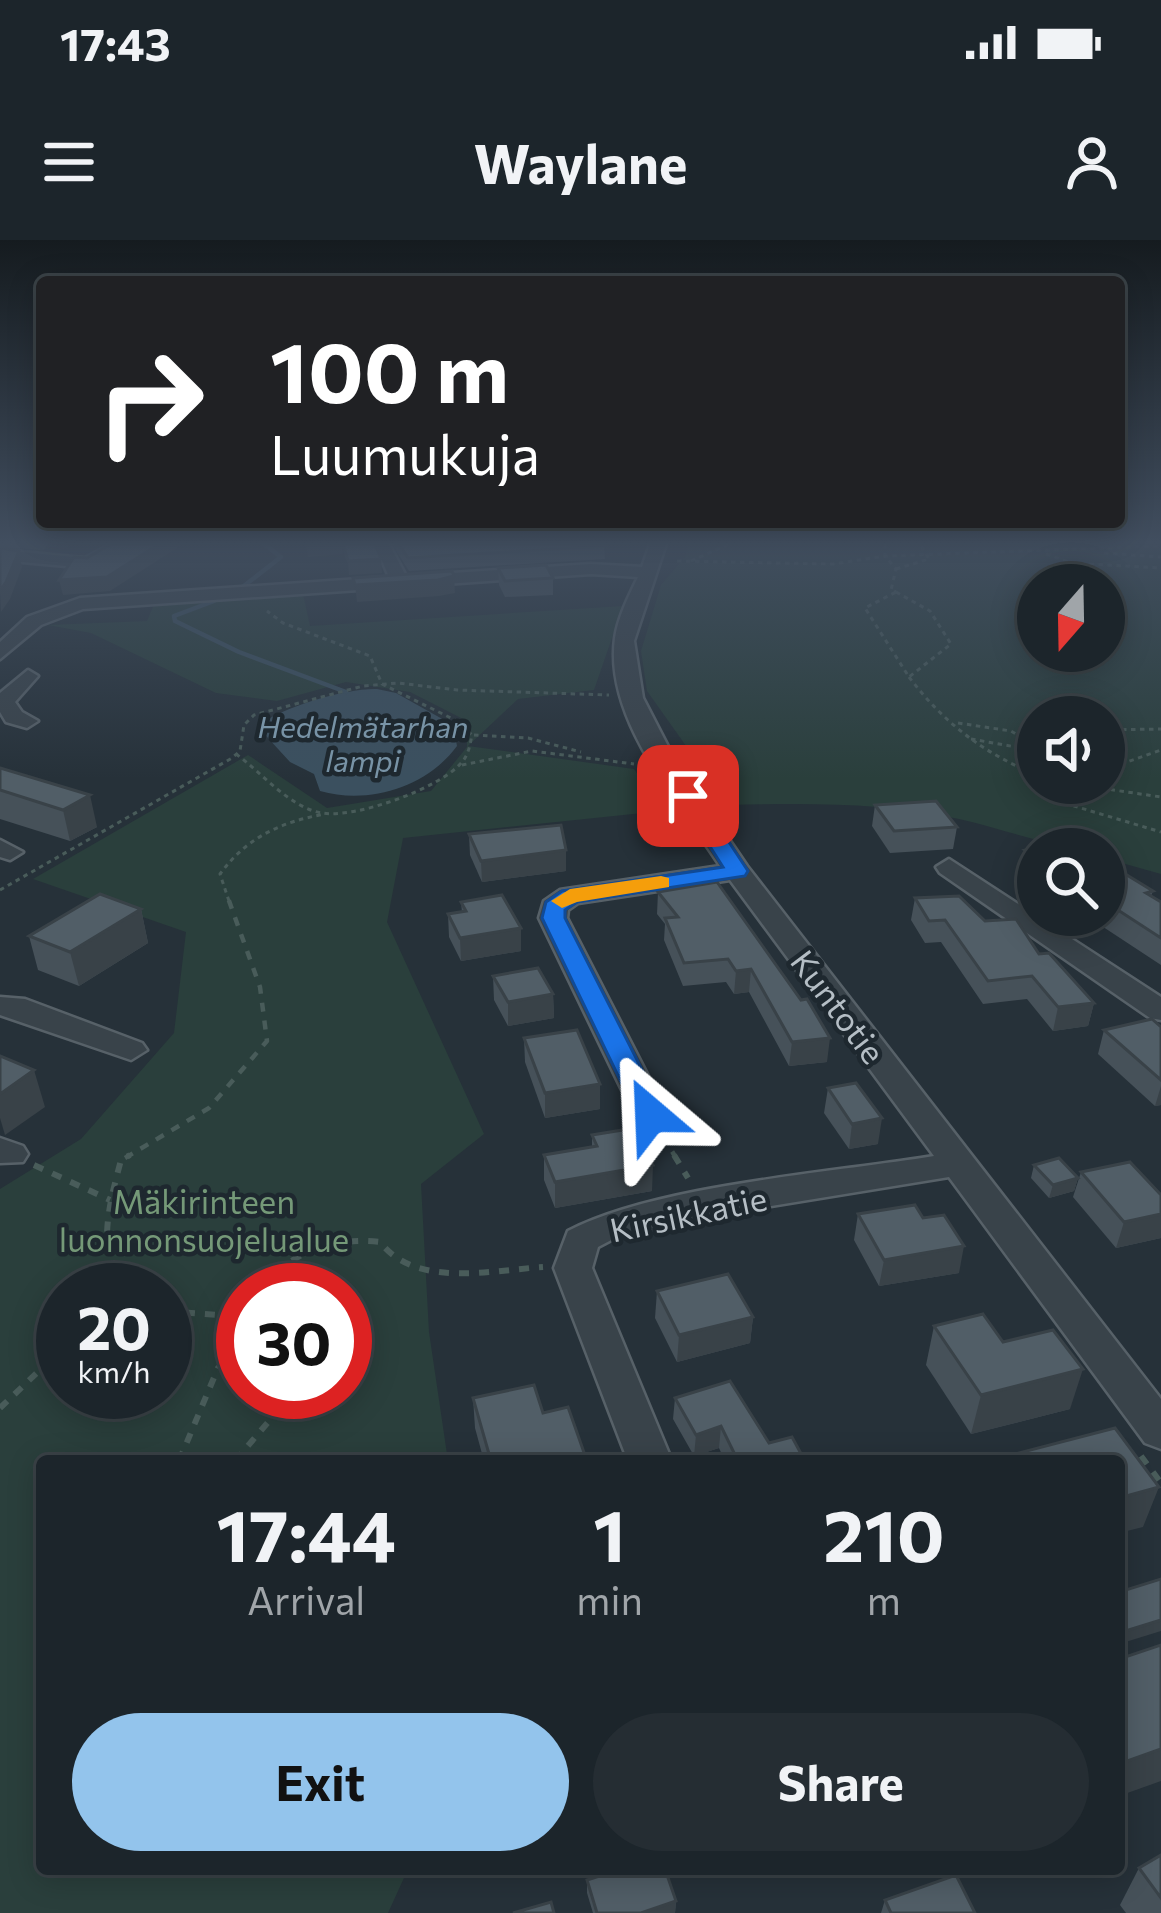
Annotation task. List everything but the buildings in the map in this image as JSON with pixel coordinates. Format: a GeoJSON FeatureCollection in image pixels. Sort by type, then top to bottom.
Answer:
{"type":"FeatureCollection","features":[{"type":"Feature","properties":{"kind":"street"},"geometry":{"type":"LineString","coordinates":[[0,629],[38,622]]}},
{"type":"Feature","properties":{"kind":"street","name":"Kuntotie"},"geometry":{"type":"LineString","coordinates":[[633,622],[624,645],[626,679],[674,774],[737,871],[1161,1431]]}},
{"type":"Feature","properties":{"kind":"street"},"geometry":{"type":"LineString","coordinates":[[0,653],[29,626]]}},
{"type":"Feature","properties":{"kind":"street"},"geometry":{"type":"LineString","coordinates":[[27,721],[14,717],[2,700],[28,676]]}},
{"type":"Feature","properties":{"kind":"street"},"geometry":{"type":"LineString","coordinates":[[949,867],[1161,1010]]}},
{"type":"Feature","properties":{"kind":"street"},"geometry":{"type":"LineString","coordinates":[[651,1115],[553,918],[554,907],[570,896],[737,871]]}},
{"type":"Feature","properties":{"kind":"street"},"geometry":{"type":"LineString","coordinates":[[0,1006],[14,1006],[131,1050]]}},
{"type":"Feature","properties":{"kind":"street","name":"Kirsikkatie"},"geometry":{"type":"LineString","coordinates":[[648,1455],[573,1268],[580,1240],[606,1227],[704,1205],[959,1164]]}},
{"type":"Feature","properties":{"kind":"path"},"geometry":{"type":"LineString","coordinates":[[283,622],[370,656],[382,684],[457,721],[472,735],[528,738],[652,768]]}},
{"type":"Feature","properties":{"kind":"path"},"geometry":{"type":"LineString","coordinates":[[874,622],[907,679],[971,739],[1017,765]]}},
{"type":"Feature","properties":{"kind":"path"},"geometry":{"type":"LineString","coordinates":[[907,679],[951,644],[942,622]]}},
{"type":"Feature","properties":{"kind":"path"},"geometry":{"type":"LineString","coordinates":[[0,890],[236,754],[244,725],[254,715],[334,691],[382,684],[612,694]]}},
{"type":"Feature","properties":{"kind":"path"},"geometry":{"type":"LineString","coordinates":[[954,723],[1017,733]]}},
{"type":"Feature","properties":{"kind":"path"},"geometry":{"type":"LineString","coordinates":[[1125,730],[1161,729]]}},
{"type":"Feature","properties":{"kind":"path"},"geometry":{"type":"LineString","coordinates":[[108,1263],[102,1229],[122,1160],[209,1108],[267,1041],[260,987],[220,874],[236,850],[264,831],[350,812],[423,787],[459,766],[472,735]]}},
{"type":"Feature","properties":{"kind":"path"},"geometry":{"type":"LineString","coordinates":[[971,739],[1017,745]]}},
{"type":"Feature","properties":{"kind":"path"},"geometry":{"type":"LineString","coordinates":[[459,766],[532,751],[592,755]]}},
{"type":"Feature","properties":{"kind":"path"},"geometry":{"type":"LineString","coordinates":[[1125,763],[1161,751]]}},
{"type":"Feature","properties":{"kind":"path"},"geometry":{"type":"LineString","coordinates":[[236,754],[302,806],[325,814]]}},
{"type":"Feature","properties":{"kind":"path"},"geometry":{"type":"LineString","coordinates":[[1125,792],[1161,797]]}},
{"type":"Feature","properties":{"kind":"path"},"geometry":{"type":"LineString","coordinates":[[1071,804],[1161,832]]}},
{"type":"Feature","properties":{"kind":"path"},"geometry":{"type":"LineString","coordinates":[[651,1115],[704,1205]]}},
{"type":"Feature","properties":{"kind":"path"},"geometry":{"type":"LineString","coordinates":[[5,1152],[110,1200]]}},
{"type":"Feature","properties":{"kind":"path"},"geometry":{"type":"LineString","coordinates":[[289,1263],[341,1240],[380,1242],[386,1252],[425,1271],[462,1269],[483,1275],[520,1267],[573,1268]]}},
{"type":"Feature","properties":{"kind":"path"},"geometry":{"type":"LineString","coordinates":[[0,1408],[21,1390],[36,1367]]}},
{"type":"Feature","properties":{"kind":"path"},"geometry":{"type":"LineString","coordinates":[[182,1455],[216,1373]]}},
{"type":"Feature","properties":{"kind":"path"},"geometry":{"type":"LineString","coordinates":[[240,1455],[271,1419]]}},
{"type":"Feature","properties":{"kind":"green space","name":"Mäkirinteen luonnonsuojelualue"},"geometry":{"type":"Polygon","coordinates":[[[617,622],[594,690],[518,699],[468,746],[634,769],[662,811],[403,838],[387,922],[484,1134],[421,1184],[429,1332],[447,1455],[36,1455],[36,1875],[405,1875],[388,1913],[0,1913],[0,1189],[81,1139],[174,1033],[186,932],[33,879],[248,755],[327,808],[431,791],[467,747],[467,721],[410,692],[346,682],[277,701],[216,693],[91,633],[48,625],[617,622]]]}},
{"type":"Feature","properties":{"kind":"green space"},"geometry":{"type":"Polygon","coordinates":[[[650,622],[1017,622],[1017,672],[1125,672],[1125,622],[1161,622],[1161,874],[1125,864],[1125,828],[1017,828],[1017,834],[902,809],[728,805],[647,691],[641,651],[650,622]]]}},
{"type":"Feature","properties":{"kind":"water","name":"Hedelmätarhan lampi"},"geometry":{"type":"Polygon","coordinates":[[[377,689],[396,693],[453,725],[457,746],[430,772],[396,789],[358,796],[320,791],[314,774],[290,762],[257,726],[315,700],[377,689]]]}},
{"type":"Feature","properties":{"kind":"waterway"},"geometry":{"type":"LineString","coordinates":[[177,622],[239,652],[346,692]]}},
{"type":"Feature","properties":{"kind":"slow traffic"},"geometry":{"type":"LineString","coordinates":[[562,901],[661,882]]}},
{"type":"Feature","properties":{"kind":"route"},"geometry":{"type":"LineString","coordinates":[[651,1115],[553,918],[554,907],[570,896],[737,871],[688,796]]}}]}
